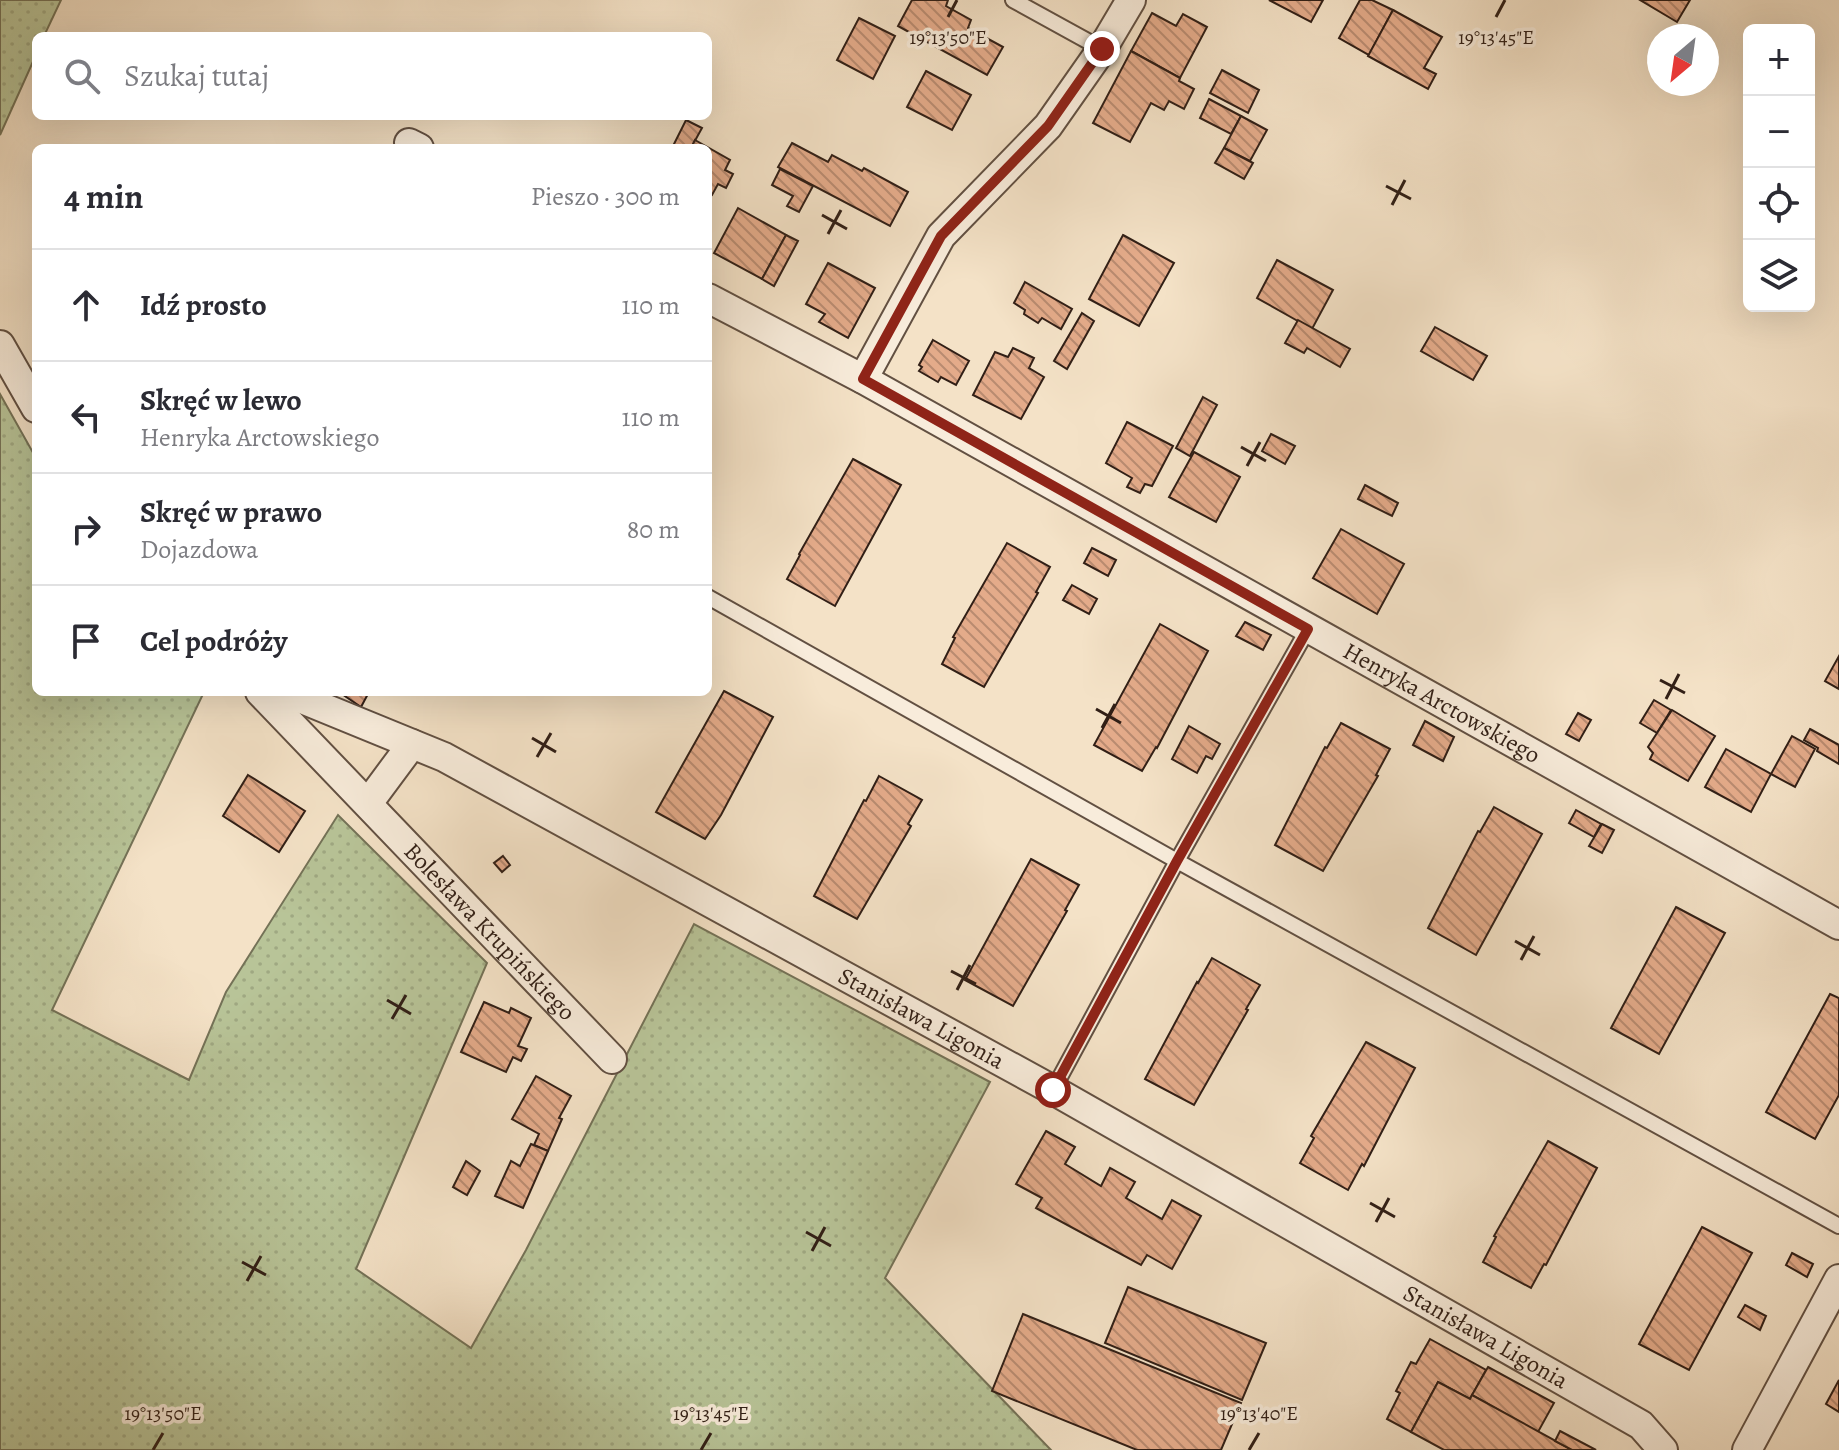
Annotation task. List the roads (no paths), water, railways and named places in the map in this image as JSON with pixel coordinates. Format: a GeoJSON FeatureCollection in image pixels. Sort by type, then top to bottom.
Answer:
{"type":"FeatureCollection","features":[{"type":"Feature","properties":{"kind":"street"},"geometry":{"type":"LineString","coordinates":[[863,379],[941,236],[1048,126],[1102,49],[1131,0]]}},
{"type":"Feature","properties":{"kind":"street","name":"Henryka Arctowskiego"},"geometry":{"type":"LineString","coordinates":[[712,300],[863,379],[1839,925]]}},
{"type":"Feature","properties":{"kind":"street"},"geometry":{"type":"LineString","coordinates":[[0,345],[32,401]]}},
{"type":"Feature","properties":{"kind":"street","name":"Bolesława Krupińskiego"},"geometry":{"type":"LineString","coordinates":[[264,696],[369,802],[612,1059]]}},
{"type":"Feature","properties":{"kind":"street","name":"Stanisława Ligonia"},"geometry":{"type":"LineString","coordinates":[[295,696],[444,757],[1053,1090],[1641,1425],[1663,1450]]}},
{"type":"Feature","properties":{"kind":"street"},"geometry":{"type":"LineString","coordinates":[[369,802],[412,744]]}},
{"type":"Feature","properties":{"kind":"street"},"geometry":{"type":"LineString","coordinates":[[1747,1450],[1839,1279]]}},
{"type":"Feature","properties":{"kind":"lane"},"geometry":{"type":"LineString","coordinates":[[1013,0],[1102,49]]}},
{"type":"Feature","properties":{"kind":"lane"},"geometry":{"type":"LineString","coordinates":[[712,599],[1177,861],[1839,1226]]}},
{"type":"Feature","properties":{"kind":"lane"},"geometry":{"type":"LineString","coordinates":[[1053,1090],[1308,629]]}}]}
